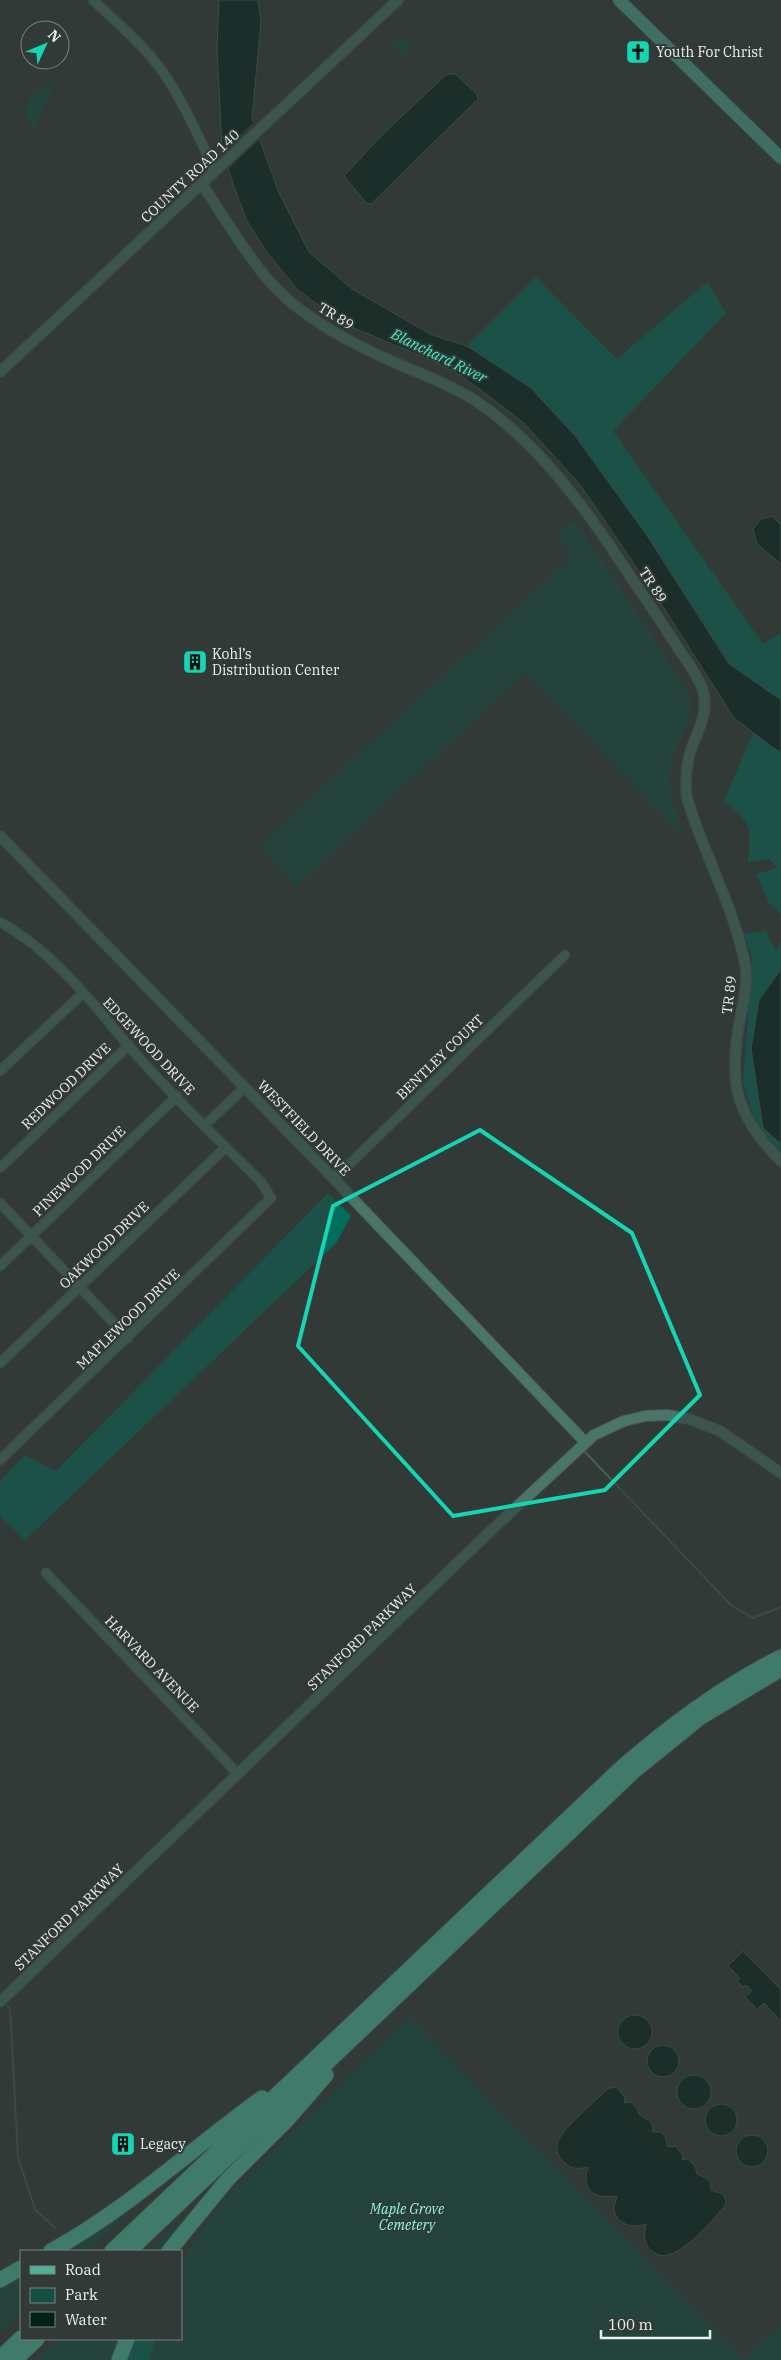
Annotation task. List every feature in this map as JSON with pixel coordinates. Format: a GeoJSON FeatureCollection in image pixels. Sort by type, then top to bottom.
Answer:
{"type":"FeatureCollection","features":[{"type":"Feature","properties":{"kind":"highway"},"geometry":{"type":"LineString","coordinates":[[113,2250],[547,1836],[647,1745],[712,1696],[781,1657]]}},
{"type":"Feature","properties":{"kind":"highway"},"geometry":{"type":"LineString","coordinates":[[130,2250],[604,1797],[657,1750],[723,1702],[781,1669]]}},
{"type":"Feature","properties":{"kind":"highway"},"geometry":{"type":"LineString","coordinates":[[170,2250],[227,2180],[287,2120],[369,2022]]}},
{"type":"Feature","properties":{"kind":"highway"},"geometry":{"type":"LineString","coordinates":[[53,2250],[77,2237],[155,2182],[223,2126],[280,2084],[320,2048],[348,2027]]}},
{"type":"Feature","properties":{"kind":"highway"},"geometry":{"type":"LineString","coordinates":[[0,2280],[20,2269]]}},
{"type":"Feature","properties":{"kind":"highway"},"geometry":{"type":"LineString","coordinates":[[0,2358],[20,2339]]}},
{"type":"Feature","properties":{"kind":"highway"},"geometry":{"type":"LineString","coordinates":[[15,2360],[36,2340]]}},
{"type":"Feature","properties":{"kind":"highway"},"geometry":{"type":"LineString","coordinates":[[119,2360],[128,2340]]}},
{"type":"Feature","properties":{"kind":"main road"},"geometry":{"type":"LineString","coordinates":[[619,0],[780,154]]}},
{"type":"Feature","properties":{"kind":"street"},"geometry":{"type":"LineString","coordinates":[[93,0],[131,36],[163,73],[218,169]]}},
{"type":"Feature","properties":{"kind":"street","name":"COUNTY ROAD 140"},"geometry":{"type":"LineString","coordinates":[[0,372],[398,0]]}},
{"type":"Feature","properties":{"kind":"street","name":"TR 89"},"geometry":{"type":"LineString","coordinates":[[202,184],[264,275],[278,290],[310,317],[382,357],[437,379],[468,395],[513,430],[536,452],[576,498],[610,545],[689,664],[703,691],[705,707],[702,724],[690,755],[686,776],[687,798],[745,961],[745,994],[736,1047],[736,1085],[750,1124],[781,1161]]}},
{"type":"Feature","properties":{"kind":"street","name":"WESTFIELD DRIVE"},"geometry":{"type":"LineString","coordinates":[[0,836],[334,1179],[585,1442]]}},
{"type":"Feature","properties":{"kind":"street","name":"EDGEWOOD DRIVE"},"geometry":{"type":"LineString","coordinates":[[0,922],[33,943],[205,1126],[261,1182],[271,1196]]}},
{"type":"Feature","properties":{"kind":"street","name":"BENTLEY COURT"},"geometry":{"type":"LineString","coordinates":[[334,1179],[565,956]]}},
{"type":"Feature","properties":{"kind":"street"},"geometry":{"type":"LineString","coordinates":[[0,1071],[82,994]]}},
{"type":"Feature","properties":{"kind":"street","name":"REDWOOD DRIVE"},"geometry":{"type":"LineString","coordinates":[[0,1168],[129,1045]]}},
{"type":"Feature","properties":{"kind":"street"},"geometry":{"type":"LineString","coordinates":[[205,1126],[245,1087]]}},
{"type":"Feature","properties":{"kind":"street","name":"PINEWOOD DRIVE"},"geometry":{"type":"LineString","coordinates":[[0,1266],[177,1096]]}},
{"type":"Feature","properties":{"kind":"street","name":"OAKWOOD DRIVE"},"geometry":{"type":"LineString","coordinates":[[0,1363],[226,1147]]}},
{"type":"Feature","properties":{"kind":"street","name":"MAPLEWOOD DRIVE"},"geometry":{"type":"LineString","coordinates":[[0,1460],[268,1204],[271,1196]]}},
{"type":"Feature","properties":{"kind":"street"},"geometry":{"type":"LineString","coordinates":[[0,1203],[128,1338]]}},
{"type":"Feature","properties":{"kind":"street","name":"STANFORD PARKWAY"},"geometry":{"type":"LineString","coordinates":[[0,2002],[585,1442],[604,1430],[634,1418],[656,1415],[678,1417],[700,1422],[720,1431],[781,1473]]}},
{"type":"Feature","properties":{"kind":"street","name":"HARVARD AVENUE"},"geometry":{"type":"LineString","coordinates":[[46,1573],[238,1774]]}},
{"type":"Feature","properties":{"kind":"highlighted area"},"geometry":{"type":"Polygon","coordinates":[[[480,1130],[632,1233],[700,1395],[605,1490],[453,1516],[298,1346],[333,1206],[480,1130]]]}},
{"type":"Feature","properties":{"kind":"green space"},"geometry":{"type":"Polygon","coordinates":[[[403,37],[413,47],[403,57],[393,46],[403,37]]]}},
{"type":"Feature","properties":{"kind":"green space"},"geometry":{"type":"Polygon","coordinates":[[[46,87],[53,88],[33,129],[26,116],[27,104],[29,98],[46,87]]]}},
{"type":"Feature","properties":{"kind":"green space"},"geometry":{"type":"Polygon","coordinates":[[[536,277],[617,359],[707,282],[726,313],[613,431],[763,644],[781,633],[781,700],[730,664],[648,537],[576,437],[531,388],[467,346],[536,277]]]}},
{"type":"Feature","properties":{"kind":"green space"},"geometry":{"type":"Polygon","coordinates":[[[574,521],[630,601],[690,696],[691,707],[689,717],[674,753],[670,773],[672,797],[684,837],[525,673],[296,887],[259,845],[567,562],[569,551],[556,535],[574,521]]]}},
{"type":"Feature","properties":{"kind":"green space"},"geometry":{"type":"Polygon","coordinates":[[[753,733],[781,752],[781,914],[769,903],[756,874],[778,868],[769,859],[748,862],[748,827],[741,816],[724,801],[753,733]]]}},
{"type":"Feature","properties":{"kind":"green space"},"geometry":{"type":"Polygon","coordinates":[[[766,931],[776,952],[781,941],[781,971],[763,1128],[781,1144],[781,1152],[757,1126],[743,1083],[752,957],[744,934],[766,931]]]}},
{"type":"Feature","properties":{"kind":"green space"},"geometry":{"type":"Polygon","coordinates":[[[328,1193],[351,1216],[336,1243],[25,1540],[0,1516],[0,1481],[25,1455],[56,1471],[328,1193]]]}},
{"type":"Feature","properties":{"kind":"green space","name":"Maple Grove Cemetery"},"geometry":{"type":"Polygon","coordinates":[[[409,2017],[743,2359],[781,2325],[781,2360],[150,2360],[156,2340],[182,2340],[182,2269],[184,2261],[203,2227],[235,2188],[409,2017]]]}},
{"type":"Feature","properties":{"kind":"green space"},"geometry":{"type":"Polygon","coordinates":[[[155,2188],[89,2250],[62,2250],[155,2188]]]}},
{"type":"Feature","properties":{"kind":"green space"},"geometry":{"type":"Polygon","coordinates":[[[200,2202],[166,2250],[150,2250],[200,2202]]]}},
{"type":"Feature","properties":{"kind":"green space"},"geometry":{"type":"Polygon","coordinates":[[[20,2275],[20,2314],[0,2333],[0,2285],[20,2275]]]}},
{"type":"Feature","properties":{"kind":"green space"},"geometry":{"type":"Polygon","coordinates":[[[57,2340],[122,2340],[113,2360],[36,2360],[57,2340]]]}},
{"type":"Feature","properties":{"kind":"green space"},"geometry":{"type":"Polygon","coordinates":[[[136,2340],[155,2340],[150,2360],[126,2360],[136,2340]]]}},
{"type":"Feature","properties":{"kind":"water","name":"Blanchard River"},"geometry":{"type":"Polygon","coordinates":[[[219,0],[258,0],[261,22],[252,118],[279,193],[309,252],[352,289],[432,335],[467,346],[531,388],[576,437],[648,537],[729,664],[781,700],[781,752],[734,718],[660,602],[581,486],[524,423],[462,376],[433,361],[342,323],[297,289],[266,251],[247,221],[222,148],[217,49],[219,0]]]}},
{"type":"Feature","properties":{"kind":"water"},"geometry":{"type":"Polygon","coordinates":[[[447,74],[455,74],[477,94],[478,99],[371,204],[366,203],[344,176],[383,134],[447,74]]]}},
{"type":"Feature","properties":{"kind":"water"},"geometry":{"type":"Polygon","coordinates":[[[772,516],[781,525],[781,564],[757,544],[753,529],[761,519],[772,516]]]}},
{"type":"Feature","properties":{"kind":"water"},"geometry":{"type":"Polygon","coordinates":[[[781,969],[781,1144],[763,1128],[751,1048],[759,1000],[781,969]]]}},
{"type":"Feature","properties":{"kind":"water"},"geometry":{"type":"Polygon","coordinates":[[[743,1951],[781,1990],[781,2021],[764,2003],[757,2009],[745,1997],[752,1991],[746,1985],[743,1987],[737,1981],[740,1978],[728,1966],[743,1951]]]}},
{"type":"Feature","properties":{"kind":"water"},"geometry":{"type":"Polygon","coordinates":[[[635,2015],[647,2020],[652,2032],[647,2044],[635,2049],[623,2044],[618,2032],[623,2020],[635,2015]]]}},
{"type":"Feature","properties":{"kind":"water"},"geometry":{"type":"Polygon","coordinates":[[[663,2045],[675,2049],[679,2061],[675,2073],[663,2077],[651,2073],[647,2061],[651,2049],[663,2045]]]}},
{"type":"Feature","properties":{"kind":"water"},"geometry":{"type":"Polygon","coordinates":[[[694,2075],[701,2076],[706,2080],[710,2085],[710,2099],[706,2104],[701,2108],[694,2109],[687,2108],[682,2104],[678,2099],[677,2092],[678,2085],[682,2080],[687,2076],[694,2075]]]}},
{"type":"Feature","properties":{"kind":"water"},"geometry":{"type":"Polygon","coordinates":[[[616,2087],[625,2097],[624,2103],[631,2102],[639,2114],[651,2122],[653,2132],[660,2132],[665,2136],[668,2147],[675,2146],[683,2155],[682,2160],[687,2159],[691,2162],[697,2174],[709,2181],[711,2190],[723,2194],[726,2200],[725,2206],[701,2232],[681,2249],[671,2254],[661,2256],[653,2252],[647,2246],[645,2240],[646,2224],[631,2226],[618,2219],[614,2209],[617,2196],[596,2195],[588,2188],[586,2182],[588,2167],[572,2168],[562,2160],[557,2152],[559,2139],[579,2115],[609,2088],[616,2087]]]}},
{"type":"Feature","properties":{"kind":"water"},"geometry":{"type":"Polygon","coordinates":[[[721,2104],[733,2108],[737,2120],[733,2132],[721,2136],[709,2132],[705,2120],[709,2108],[721,2104]]]}},
{"type":"Feature","properties":{"kind":"water"},"geometry":{"type":"Polygon","coordinates":[[[752,2135],[764,2139],[768,2151],[764,2163],[752,2167],[740,2163],[736,2151],[740,2139],[752,2135]]]}},
{"type":"Feature","properties":{"kind":"pier"},"geometry":{"type":"Polygon","coordinates":[[[256,120],[262,137],[226,171],[221,153],[256,120]]]}},
{"type":"Feature","properties":{"kind":"waterway"},"geometry":{"type":"LineString","coordinates":[[585,1452],[731,1605],[753,1618],[781,1607]]}},
{"type":"Feature","properties":{"kind":"waterway"},"geometry":{"type":"LineString","coordinates":[[7,2006],[10,2009],[18,2157],[35,2209],[55,2228]]}},
{"type":"Feature","properties":{"kind":"place","name":"Youth For Christ"},"geometry":{"type":"Point","coordinates":[638,52]}},
{"type":"Feature","properties":{"kind":"place","name":"Kohl’s Distribution Center"},"geometry":{"type":"Point","coordinates":[195,662]}},
{"type":"Feature","properties":{"kind":"place","name":"Legacy"},"geometry":{"type":"Point","coordinates":[123,2144]}}]}
